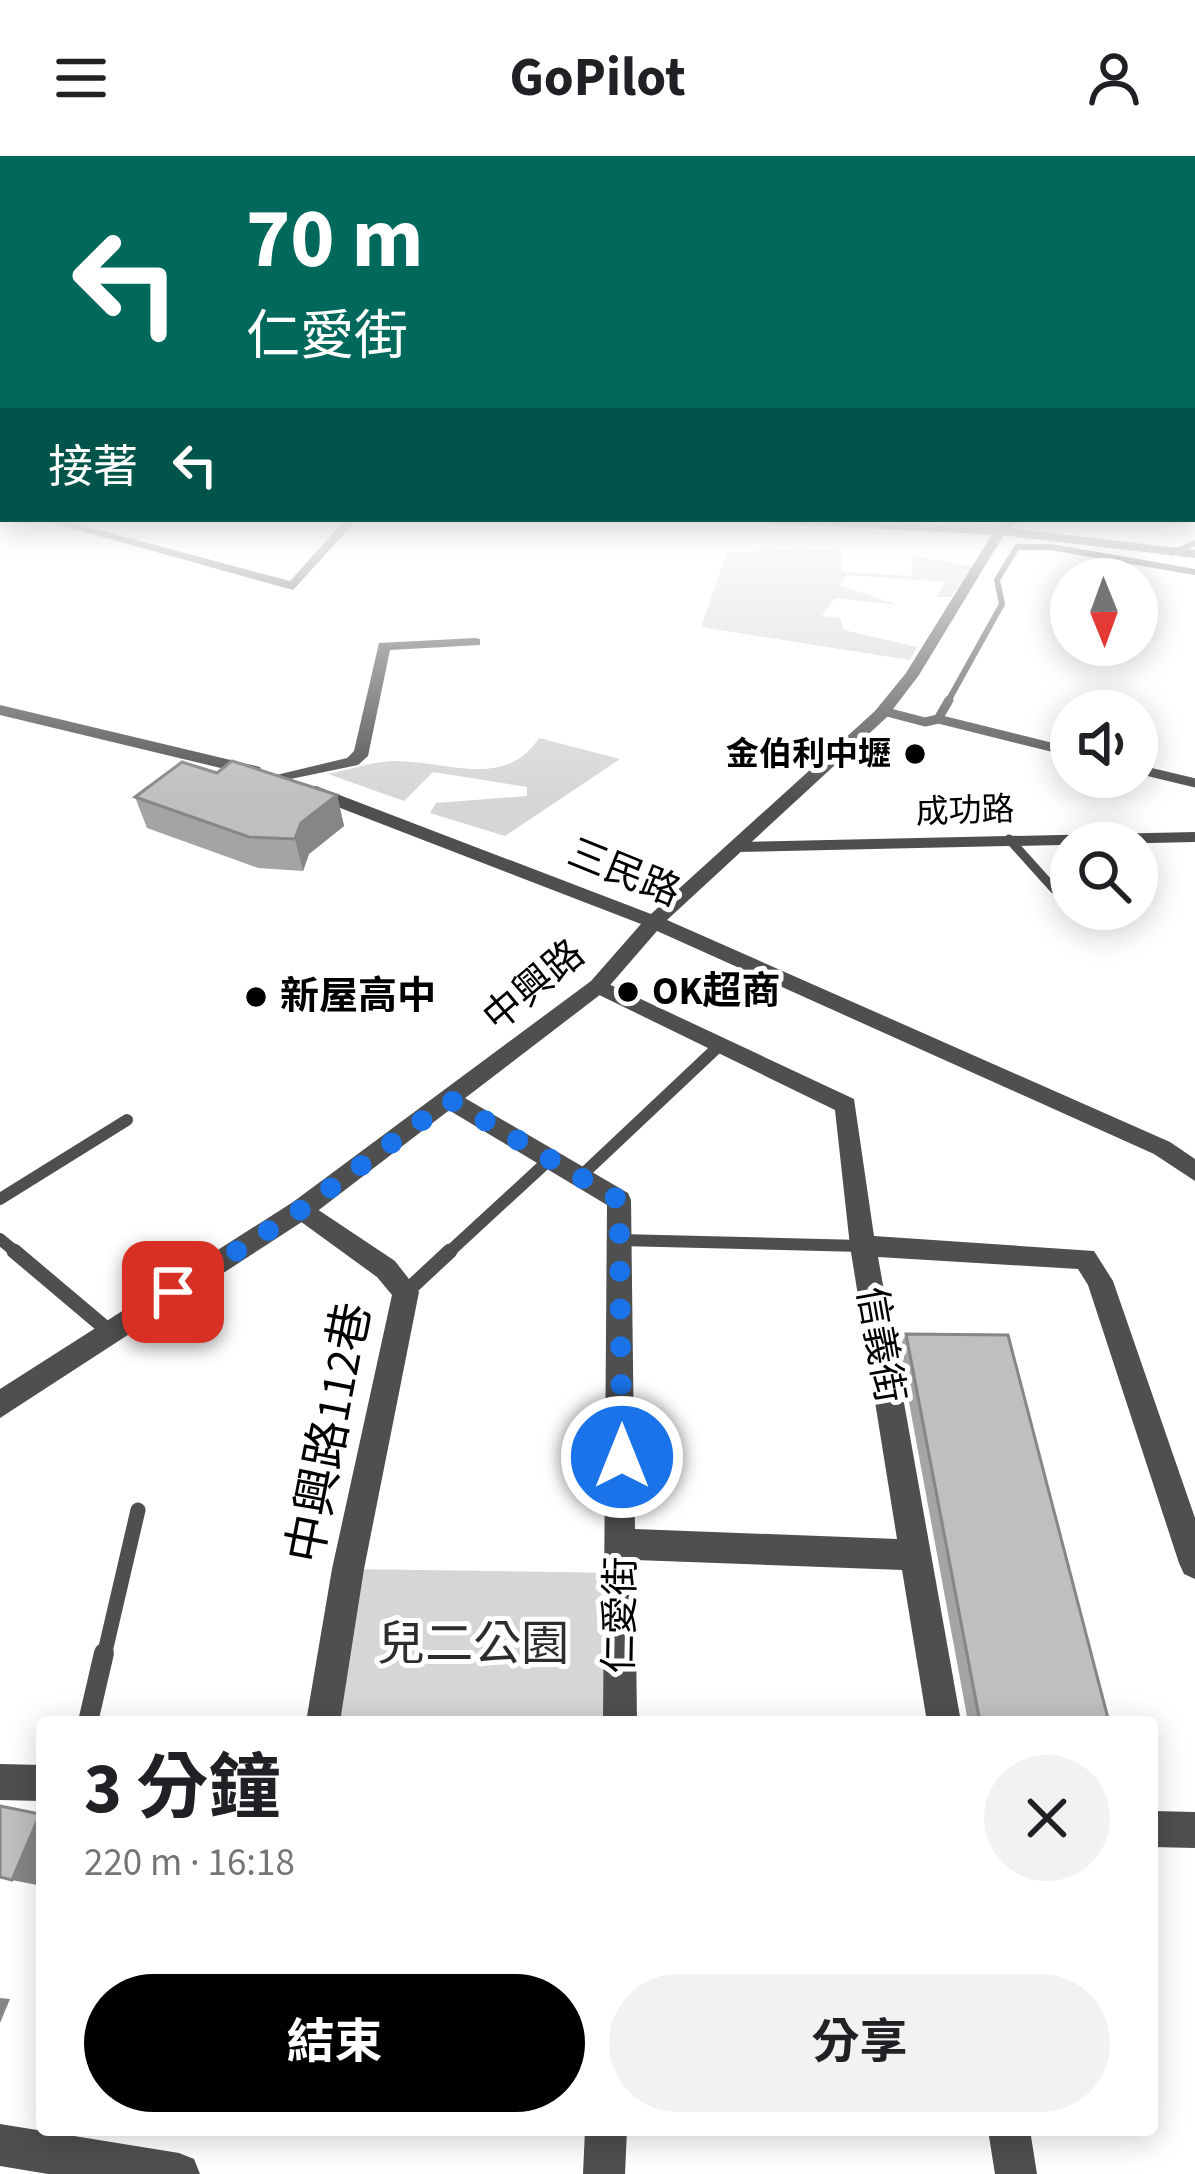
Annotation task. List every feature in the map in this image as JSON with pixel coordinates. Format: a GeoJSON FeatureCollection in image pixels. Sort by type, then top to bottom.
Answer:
{"type":"FeatureCollection","features":[{"type":"Feature","properties":{"kind":"street","name":"中興路"},"geometry":{"type":"LineString","coordinates":[[0,1405],[302,1209],[598,986],[654,922],[884,711],[952,609]]}},
{"type":"Feature","properties":{"kind":"street"},"geometry":{"type":"LineString","coordinates":[[276,777],[352,762],[362,753],[384,646],[475,642]]}},
{"type":"Feature","properties":{"kind":"street","name":"三民路"},"geometry":{"type":"LineString","coordinates":[[0,710],[276,777],[654,922],[1162,1148],[1195,1172]]}},
{"type":"Feature","properties":{"kind":"street","name":"成功路"},"geometry":{"type":"LineString","coordinates":[[1158,838],[1195,837]]}},
{"type":"Feature","properties":{"kind":"street","name":"成功路"},"geometry":{"type":"LineString","coordinates":[[737,847],[1050,839]]}},
{"type":"Feature","properties":{"kind":"street"},"geometry":{"type":"LineString","coordinates":[[598,986],[721,1044]]}},
{"type":"Feature","properties":{"kind":"street","name":"信義街"},"geometry":{"type":"LineString","coordinates":[[721,1044],[846,1105],[863,1246],[943,1716]]}},
{"type":"Feature","properties":{"kind":"street","name":"仁愛街"},"geometry":{"type":"LineString","coordinates":[[450,1100],[619,1200],[620,1716]]}},
{"type":"Feature","properties":{"kind":"street","name":"中興路112巷"},"geometry":{"type":"LineString","coordinates":[[302,1209],[386,1269],[406,1292],[348,1569],[324,1716]]}},
{"type":"Feature","properties":{"kind":"street"},"geometry":{"type":"LineString","coordinates":[[863,1246],[1045,1253],[1085,1259],[1100,1281],[1195,1563]]}},
{"type":"Feature","properties":{"kind":"street"},"geometry":{"type":"LineString","coordinates":[[622,1544],[915,1556]]}},
{"type":"Feature","properties":{"kind":"street"},"geometry":{"type":"LineString","coordinates":[[0,1782],[36,1783]]}},
{"type":"Feature","properties":{"kind":"street"},"geometry":{"type":"LineString","coordinates":[[1158,1828],[1195,1830]]}},
{"type":"Feature","properties":{"kind":"street"},"geometry":{"type":"LineString","coordinates":[[604,2174],[606,2136]]}},
{"type":"Feature","properties":{"kind":"street"},"geometry":{"type":"LineString","coordinates":[[1010,2136],[1016,2174]]}},
{"type":"Feature","properties":{"kind":"street"},"geometry":{"type":"LineString","coordinates":[[0,2145],[179,2174]]}},
{"type":"Feature","properties":{"kind":"lane"},"geometry":{"type":"LineString","coordinates":[[938,718],[999,609]]}},
{"type":"Feature","properties":{"kind":"lane"},"geometry":{"type":"LineString","coordinates":[[884,711],[925,722],[938,718],[1050,747]]}},
{"type":"Feature","properties":{"kind":"lane"},"geometry":{"type":"LineString","coordinates":[[1158,774],[1195,783]]}},
{"type":"Feature","properties":{"kind":"lane"},"geometry":{"type":"LineString","coordinates":[[1009,839],[1050,885]]}},
{"type":"Feature","properties":{"kind":"lane"},"geometry":{"type":"LineString","coordinates":[[582,1175],[721,1044]]}},
{"type":"Feature","properties":{"kind":"lane"},"geometry":{"type":"LineString","coordinates":[[0,1199],[127,1120]]}},
{"type":"Feature","properties":{"kind":"lane"},"geometry":{"type":"LineString","coordinates":[[406,1292],[549,1160]]}},
{"type":"Feature","properties":{"kind":"lane"},"geometry":{"type":"LineString","coordinates":[[0,1239],[111,1333]]}},
{"type":"Feature","properties":{"kind":"lane"},"geometry":{"type":"LineString","coordinates":[[620,1240],[863,1246]]}},
{"type":"Feature","properties":{"kind":"lane"},"geometry":{"type":"LineString","coordinates":[[89,1716],[138,1510]]}},
{"type":"Feature","properties":{"kind":"green space"},"geometry":{"type":"Polygon","coordinates":[[[707,609],[827,609],[822,616],[840,618],[844,630],[917,647],[910,660],[701,627],[707,609]]]}},
{"type":"Feature","properties":{"kind":"green space"},"geometry":{"type":"Polygon","coordinates":[[[539,738],[620,759],[505,836],[430,813],[436,803],[527,796],[527,787],[433,772],[404,801],[328,774],[392,761],[491,768],[525,754],[539,738]]]}},
{"type":"Feature","properties":{"kind":"green space","name":"兒二公園"},"geometry":{"type":"Polygon","coordinates":[[[348,1569],[622,1573],[620,1716],[324,1716],[348,1569]]]}},
{"type":"Feature","properties":{"kind":"building"},"geometry":{"type":"Polygon","coordinates":[[[232,761],[337,795],[301,823],[295,839],[249,837],[135,797],[182,762],[217,773],[232,761]]]}},
{"type":"Feature","properties":{"kind":"building"},"geometry":{"type":"Polygon","coordinates":[[[906,1334],[1008,1335],[1107,1716],[979,1716],[906,1334]]]}},
{"type":"Feature","properties":{"kind":"building"},"geometry":{"type":"Polygon","coordinates":[[[0,1806],[36,1813],[12,1880],[0,1877],[0,1806]]]}},
{"type":"Feature","properties":{"kind":"place","name":"金伯利中壢"},"geometry":{"type":"Point","coordinates":[915,754]}},
{"type":"Feature","properties":{"kind":"place","name":"OK超商"},"geometry":{"type":"Point","coordinates":[628,992]}},
{"type":"Feature","properties":{"kind":"place","name":"新屋高中"},"geometry":{"type":"Point","coordinates":[256,997]}},
{"type":"Feature","properties":{"kind":"route"},"geometry":{"type":"LineString","coordinates":[[173,1292],[302,1209],[450,1100],[619,1200],[622,1457]]}}]}
